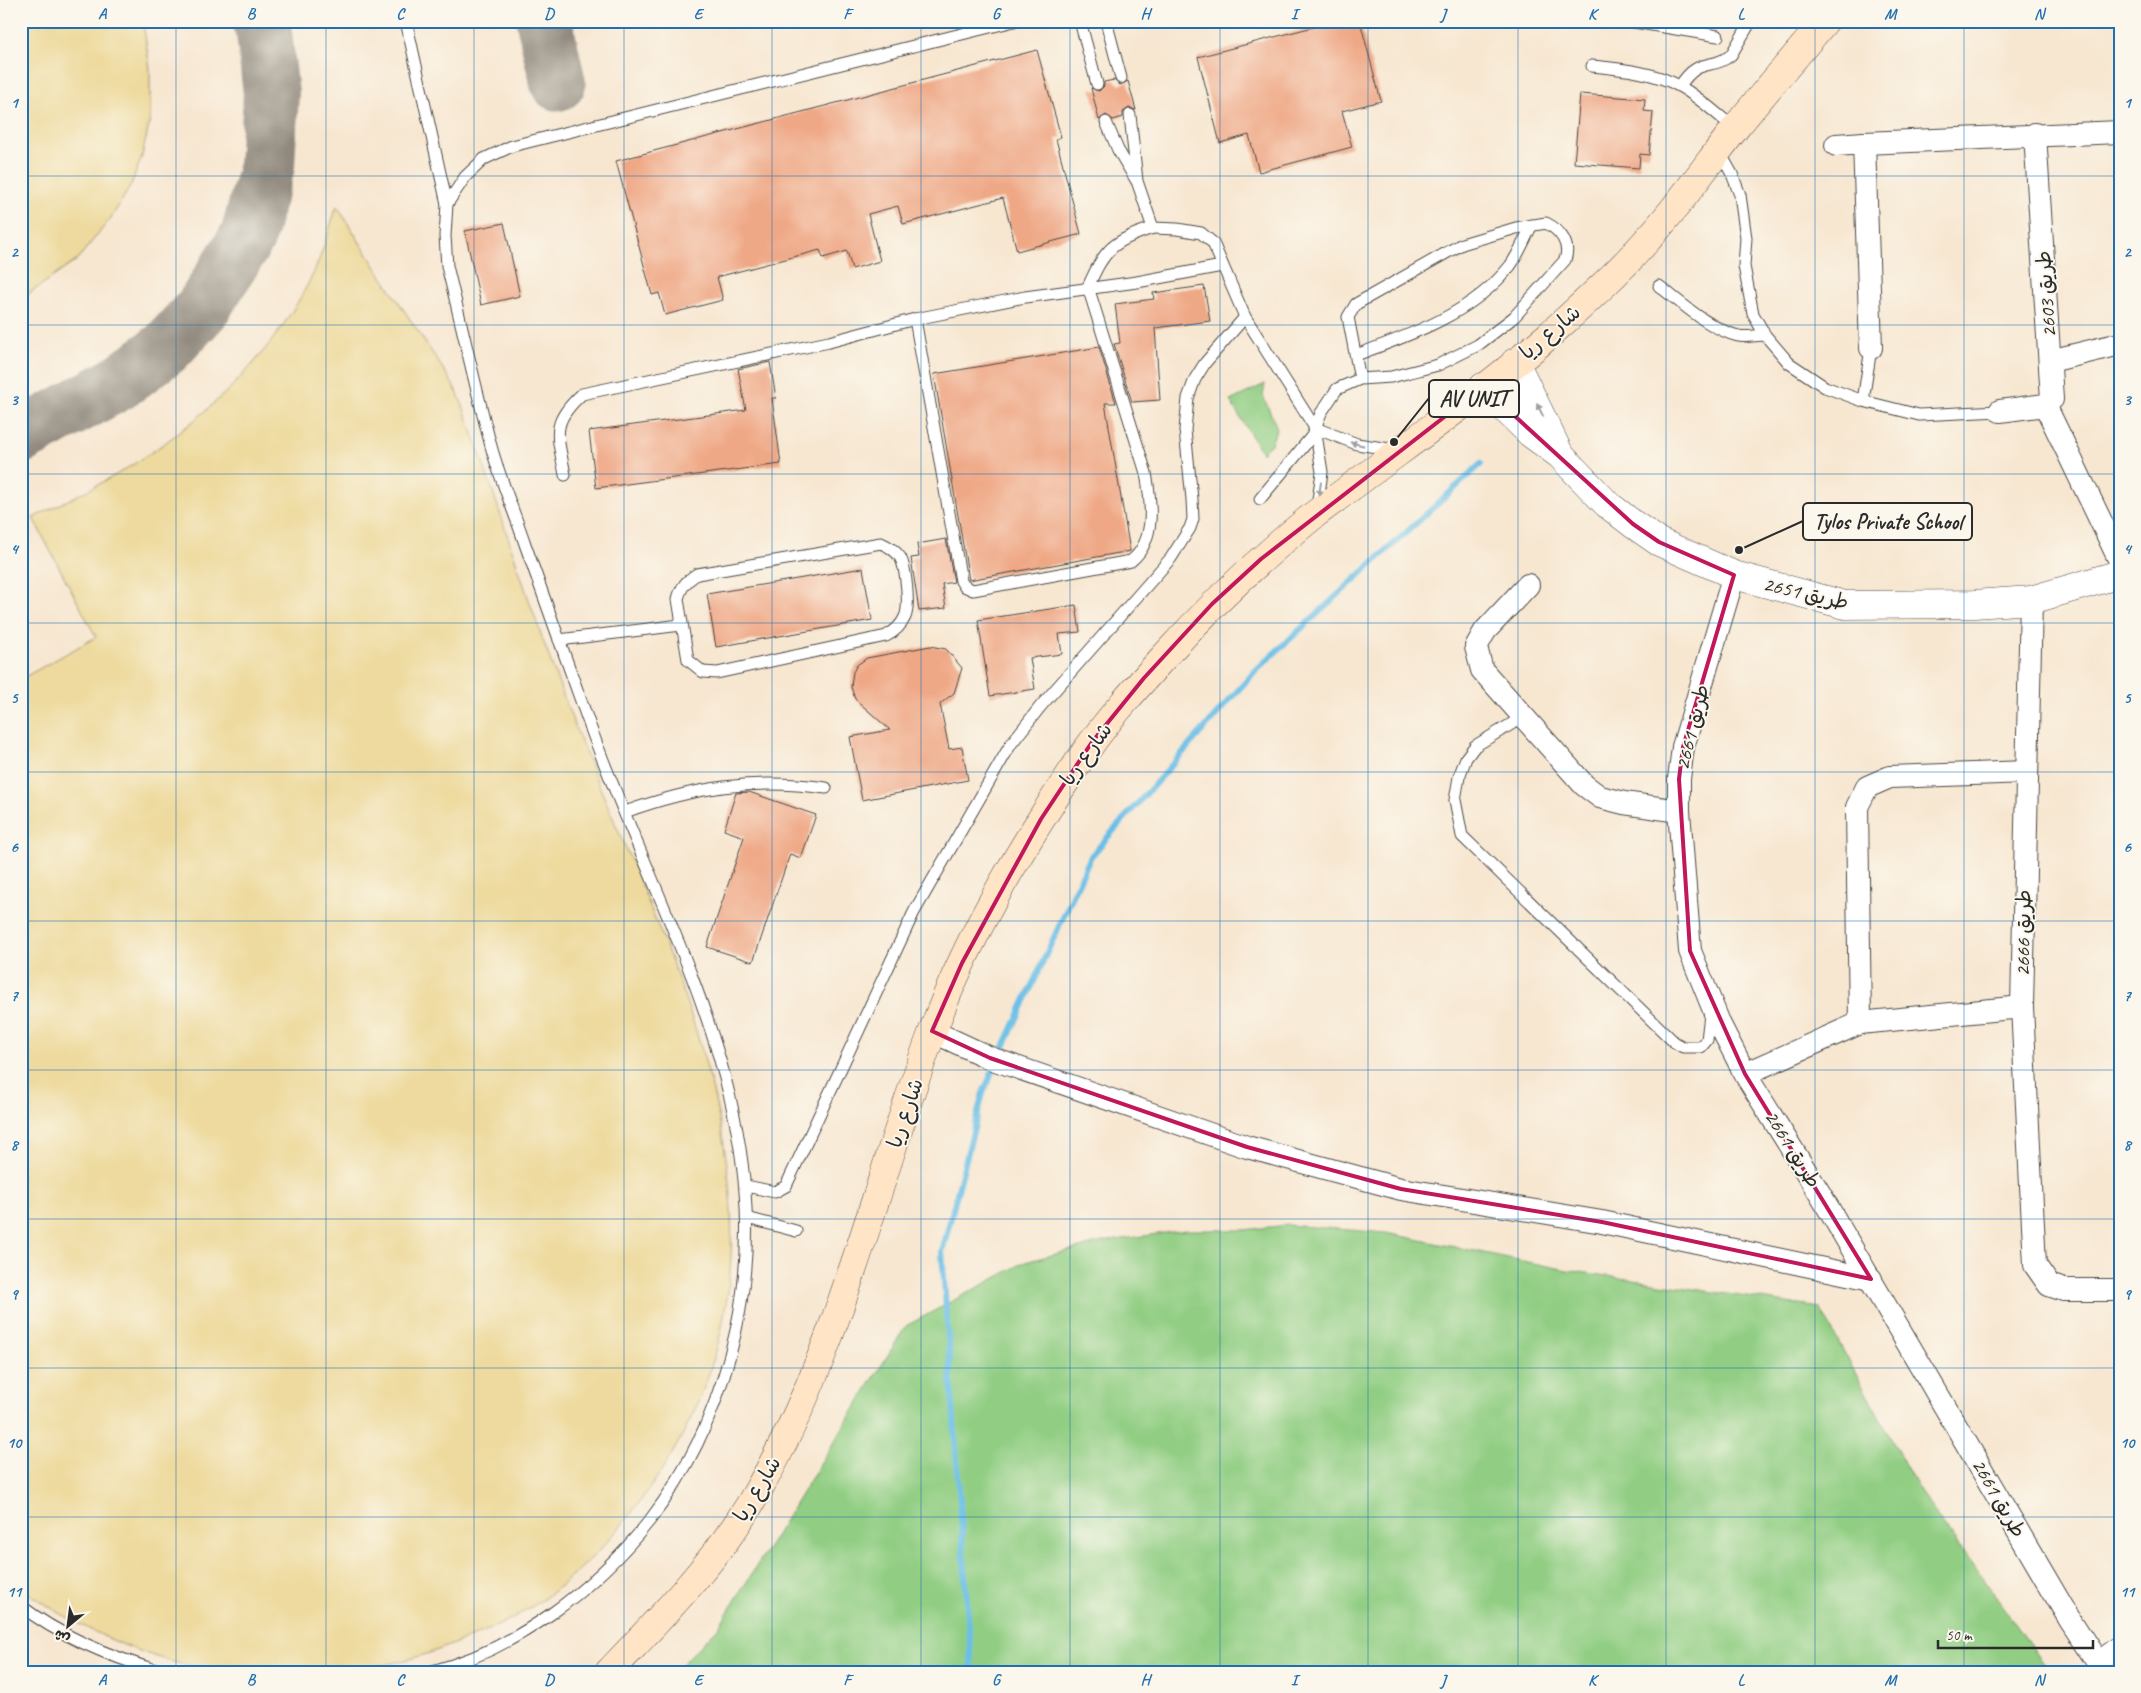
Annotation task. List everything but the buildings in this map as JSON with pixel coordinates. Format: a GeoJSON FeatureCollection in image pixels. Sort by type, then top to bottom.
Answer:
{"type":"FeatureCollection","features":[{"type":"Feature","properties":{"kind":"main road","name":"شارع ريا"},"geometry":{"type":"LineString","coordinates":[[609,1672],[687,1589],[723,1544],[753,1499],[782,1446],[831,1335],[932,1031],[962,963],[996,896],[1041,819],[1092,742],[1144,678],[1212,604],[1261,559],[1515,362],[1594,295],[1641,247],[1719,152],[1735,129],[1825,21]]}},
{"type":"Feature","properties":{"kind":"street"},"geometry":{"type":"LineString","coordinates":[[1836,145],[2036,134],[2120,132]]}},
{"type":"Feature","properties":{"kind":"street","name":"طريق 2603"},"geometry":{"type":"LineString","coordinates":[[2036,134],[2052,399],[2045,405]]}},
{"type":"Feature","properties":{"kind":"street"},"geometry":{"type":"LineString","coordinates":[[1864,143],[1870,348]]}},
{"type":"Feature","properties":{"kind":"street"},"geometry":{"type":"LineString","coordinates":[[2050,361],[2120,344]]}},
{"type":"Feature","properties":{"kind":"street","name":"طريق 2651"},"geometry":{"type":"LineString","coordinates":[[1515,362],[1560,455]]}},
{"type":"Feature","properties":{"kind":"street","name":"طريق 2651"},"geometry":{"type":"LineString","coordinates":[[1483,387],[1530,433],[1560,455],[1608,504],[1646,533],[1660,542],[1734,575],[1845,605],[1974,604],[2031,600],[2120,574]]}},
{"type":"Feature","properties":{"kind":"street"},"geometry":{"type":"LineString","coordinates":[[2000,412],[2045,405],[2120,561]]}},
{"type":"Feature","properties":{"kind":"street","name":"طريق 2661"},"geometry":{"type":"LineString","coordinates":[[1734,575],[1683,747],[1679,779],[1678,811],[1690,951],[1710,1002],[1745,1074],[1871,1279],[2070,1620],[2101,1667]]}},
{"type":"Feature","properties":{"kind":"street"},"geometry":{"type":"LineString","coordinates":[[1528,586],[1485,631],[1476,647],[1482,670],[1584,785],[1600,797],[1624,803],[1678,811]]}},
{"type":"Feature","properties":{"kind":"street","name":"طريق 2666"},"geometry":{"type":"LineString","coordinates":[[2031,600],[2022,1007],[2035,1265],[2049,1285],[2064,1290],[2120,1290]]}},
{"type":"Feature","properties":{"kind":"street"},"geometry":{"type":"LineString","coordinates":[[1860,1023],[1857,808],[1867,787],[1890,777],[2027,772]]}},
{"type":"Feature","properties":{"kind":"street"},"geometry":{"type":"LineString","coordinates":[[1745,1074],[1860,1023],[2022,1007]]}},
{"type":"Feature","properties":{"kind":"street"},"geometry":{"type":"LineString","coordinates":[[932,1031],[1001,1061],[1247,1147],[1402,1189],[1602,1222],[1871,1279]]}},
{"type":"Feature","properties":{"kind":"street"},"geometry":{"type":"LineString","coordinates":[[2101,1667],[2120,1647]]}},
{"type":"Feature","properties":{"kind":"lane"},"geometry":{"type":"LineString","coordinates":[[406,21],[447,204],[445,236],[447,266],[492,449],[592,732],[685,957],[716,1044],[738,1135],[746,1186],[747,1218],[745,1276],[737,1329],[723,1382],[703,1432],[684,1470],[661,1506],[635,1539],[606,1569],[574,1597],[507,1640],[470,1658],[429,1672]]}},
{"type":"Feature","properties":{"kind":"lane"},"geometry":{"type":"LineString","coordinates":[[447,204],[464,177],[484,159],[512,146],[1014,21]]}},
{"type":"Feature","properties":{"kind":"lane"},"geometry":{"type":"LineString","coordinates":[[1080,21],[1097,84]]}},
{"type":"Feature","properties":{"kind":"lane"},"geometry":{"type":"LineString","coordinates":[[1106,21],[1120,78]]}},
{"type":"Feature","properties":{"kind":"lane"},"geometry":{"type":"LineString","coordinates":[[1628,21],[1718,36]]}},
{"type":"Feature","properties":{"kind":"lane"},"geometry":{"type":"LineString","coordinates":[[1680,86],[1694,69],[1726,58],[1732,54],[1751,21]]}},
{"type":"Feature","properties":{"kind":"lane"},"geometry":{"type":"LineString","coordinates":[[1592,66],[1652,76],[1680,86],[1735,129]]}},
{"type":"Feature","properties":{"kind":"lane"},"geometry":{"type":"LineString","coordinates":[[1130,115],[1137,181]]}},
{"type":"Feature","properties":{"kind":"lane"},"geometry":{"type":"LineString","coordinates":[[1106,122],[1118,150],[1137,181],[1153,228]]}},
{"type":"Feature","properties":{"kind":"lane"},"geometry":{"type":"LineString","coordinates":[[1719,152],[1732,174],[1740,195],[1746,238],[1744,266],[1753,314],[1765,335],[1789,363],[1825,387],[1863,401],[1919,415],[2000,412]]}},
{"type":"Feature","properties":{"kind":"lane"},"geometry":{"type":"LineString","coordinates":[[1260,499],[1312,436],[1324,407],[1337,389],[1360,379],[1391,377],[1438,365],[1478,345],[1514,317],[1561,266],[1567,254],[1563,238],[1556,228],[1546,223],[1532,225],[1462,244],[1356,304],[1348,317],[1360,379]]}},
{"type":"Feature","properties":{"kind":"lane"},"geometry":{"type":"LineString","coordinates":[[1356,356],[1421,330],[1470,302],[1493,284],[1511,264],[1532,225]]}},
{"type":"Feature","properties":{"kind":"lane"},"geometry":{"type":"LineString","coordinates":[[915,319],[961,581],[968,589],[1131,561],[1143,546],[1152,517],[1146,474],[1088,288],[1101,259],[1124,237],[1153,228],[1201,233],[1212,243],[1245,317],[1315,428],[1322,472],[1320,494],[1314,516]]}},
{"type":"Feature","properties":{"kind":"lane"},"geometry":{"type":"LineString","coordinates":[[565,475],[558,424],[563,413],[582,394],[829,342],[915,319],[1025,297],[1137,282],[1222,266]]}},
{"type":"Feature","properties":{"kind":"lane"},"geometry":{"type":"LineString","coordinates":[[1659,286],[1703,319],[1725,331],[1739,336],[1765,335]]}},
{"type":"Feature","properties":{"kind":"lane"},"geometry":{"type":"LineString","coordinates":[[746,1186],[774,1192],[786,1186],[914,912],[1011,744],[1040,707],[1171,558],[1190,528],[1193,519],[1185,430],[1188,398],[1195,379],[1205,363],[1245,317]]}},
{"type":"Feature","properties":{"kind":"lane"},"geometry":{"type":"LineString","coordinates":[[1863,401],[1870,348]]}},
{"type":"Feature","properties":{"kind":"lane"},"geometry":{"type":"LineString","coordinates":[[1315,428],[1357,444],[1402,450]]}},
{"type":"Feature","properties":{"kind":"lane"},"geometry":{"type":"LineString","coordinates":[[881,543],[897,552],[903,562],[908,609],[900,625],[886,636],[710,674],[697,669],[688,660],[681,625],[678,599],[680,589],[697,574],[881,543]]}},
{"type":"Feature","properties":{"kind":"lane"},"geometry":{"type":"LineString","coordinates":[[559,640],[681,625]]}},
{"type":"Feature","properties":{"kind":"lane"},"geometry":{"type":"LineString","coordinates":[[1523,717],[1474,746],[1466,758],[1459,777],[1455,800],[1462,836],[1674,1042],[1692,1048],[1700,1047],[1708,1040],[1710,1002]]}},
{"type":"Feature","properties":{"kind":"lane"},"geometry":{"type":"LineString","coordinates":[[625,812],[661,799],[722,786],[777,783],[826,788]]}},
{"type":"Feature","properties":{"kind":"lane"},"geometry":{"type":"LineString","coordinates":[[747,1218],[796,1231]]}},
{"type":"Feature","properties":{"kind":"lane"},"geometry":{"type":"LineString","coordinates":[[21,1606],[89,1644],[120,1658],[162,1672]]}},
{"type":"Feature","properties":{"kind":"highlighted area"},"geometry":{"type":"Polygon","coordinates":[[[1483,387],[1633,524],[1659,542],[1734,575],[1683,747],[1679,779],[1690,951],[1745,1074],[1871,1279],[1602,1222],[1401,1189],[1247,1147],[990,1058],[932,1031],[962,963],[1041,819],[1092,742],[1144,678],[1212,604],[1261,559],[1483,387]]]}},
{"type":"Feature","properties":{"kind":"green space"},"geometry":{"type":"Polygon","coordinates":[[[1265,384],[1263,396],[1277,428],[1271,444],[1262,453],[1230,401],[1265,384]]]}},
{"type":"Feature","properties":{"kind":"green space"},"geometry":{"type":"Polygon","coordinates":[[[1288,1225],[1386,1233],[1567,1270],[1820,1308],[1920,1492],[2050,1672],[674,1672],[718,1628],[906,1326],[1025,1262],[1102,1242],[1186,1230],[1244,1230],[1288,1225]]]}},
{"type":"Feature","properties":{"kind":"sand"},"geometry":{"type":"Polygon","coordinates":[[[21,21],[141,21],[150,69],[150,120],[142,156],[131,185],[111,218],[76,261],[21,299],[21,21]]]}},
{"type":"Feature","properties":{"kind":"sand"},"geometry":{"type":"Polygon","coordinates":[[[337,206],[459,397],[576,729],[650,906],[685,997],[712,1088],[729,1181],[730,1273],[712,1365],[670,1457],[654,1482],[617,1531],[574,1575],[550,1594],[525,1611],[493,1628],[432,1652],[394,1663],[357,1669],[318,1672],[223,1671],[197,1667],[144,1653],[67,1617],[21,1588],[21,679],[96,637],[33,518],[101,483],[167,442],[239,379],[261,355],[298,302],[317,266],[337,206]]]}},
{"type":"Feature","properties":{"kind":"waterway"},"geometry":{"type":"LineString","coordinates":[[972,1672],[942,1252],[983,1093],[1091,856],[1257,669],[1481,464]]}},
{"type":"Feature","properties":{"kind":"taxiway"},"geometry":{"type":"LineString","coordinates":[[21,436],[117,384],[166,348],[202,309],[248,236],[267,166],[271,94],[264,33],[260,21]]}},
{"type":"Feature","properties":{"kind":"taxiway"},"geometry":{"type":"LineString","coordinates":[[544,21],[558,83]]}},
{"type":"Feature","properties":{"kind":"place","name":"AV UNIT"},"geometry":{"type":"Point","coordinates":[1394,442]}},
{"type":"Feature","properties":{"kind":"place","name":"Tylos Private School"},"geometry":{"type":"Point","coordinates":[1739,550]}}]}
